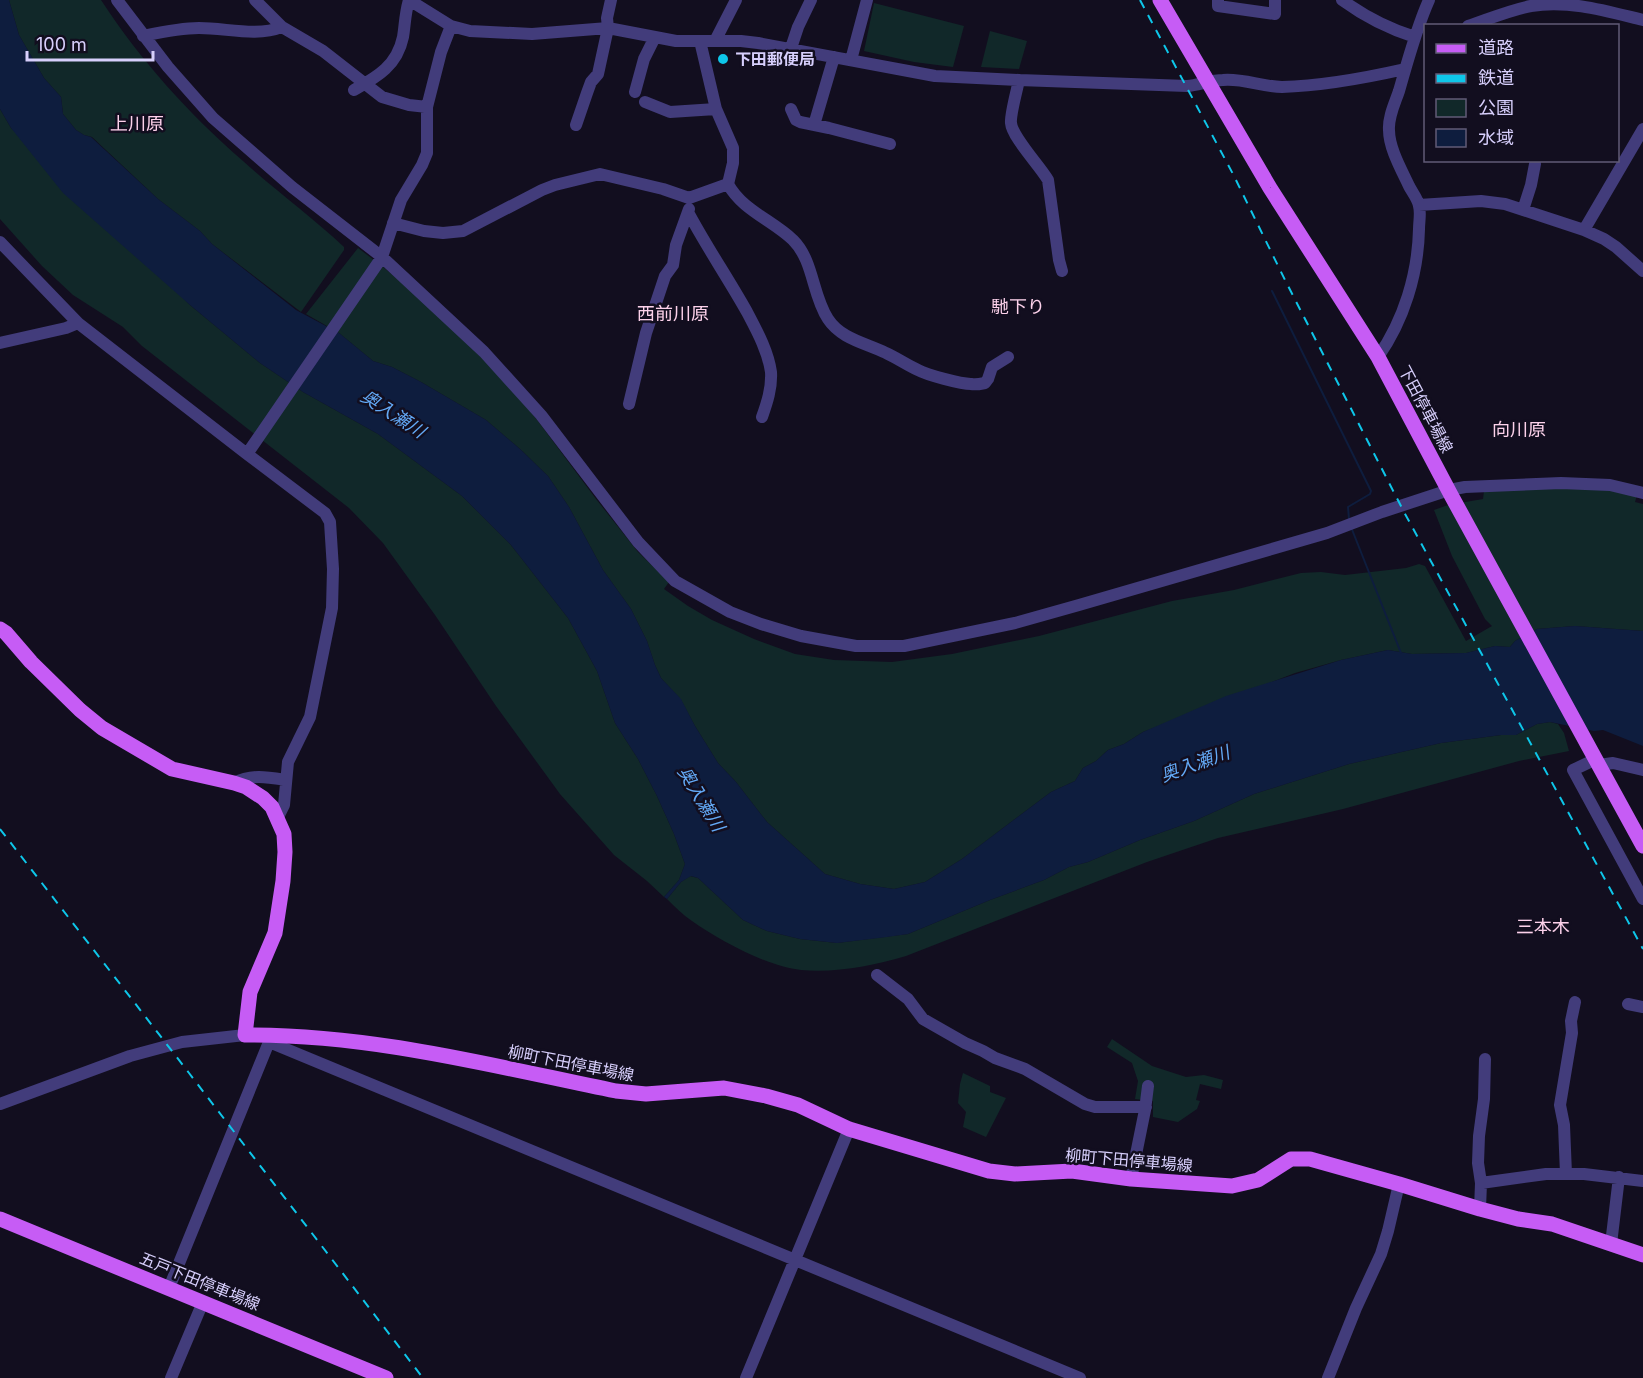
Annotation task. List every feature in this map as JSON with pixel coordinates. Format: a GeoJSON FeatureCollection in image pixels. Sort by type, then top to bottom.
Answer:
{"type":"FeatureCollection","features":[{"type":"Feature","properties":{"kind":"main road","name":"下田停車場線"},"geometry":{"type":"LineString","coordinates":[[1160,0],[1270,188],[1378,357],[1643,846]]}},
{"type":"Feature","properties":{"kind":"main road"},"geometry":{"type":"LineString","coordinates":[[0,629],[80,711],[102,728],[172,769],[246,787],[272,807],[284,834],[285,852],[277,927],[250,992],[245,1035]]}},
{"type":"Feature","properties":{"kind":"main road","name":"柳町下田停車場線"},"geometry":{"type":"LineString","coordinates":[[245,1035],[268,1039],[302,1036],[406,1048],[616,1092],[646,1094],[724,1088],[798,1105],[849,1129],[989,1171],[1015,1174],[1072,1171],[1131,1179],[1232,1186],[1258,1180],[1292,1159],[1298,1158],[1399,1184],[1518,1219],[1552,1224],[1643,1255]]}},
{"type":"Feature","properties":{"kind":"main road","name":"五戸下田停車場線"},"geometry":{"type":"LineString","coordinates":[[0,1218],[386,1378]]}},
{"type":"Feature","properties":{"kind":"street"},"geometry":{"type":"LineString","coordinates":[[117,0],[168,67],[213,118],[380,259],[484,352],[541,415],[638,542],[675,581],[730,612],[761,624],[801,636],[856,646],[904,646],[1015,622],[1090,602],[1327,533],[1382,512],[1465,488],[1561,483],[1610,485],[1643,493]]}},
{"type":"Feature","properties":{"kind":"street"},"geometry":{"type":"LineString","coordinates":[[255,0],[282,27],[323,51],[359,87],[389,100],[427,107]]}},
{"type":"Feature","properties":{"kind":"street"},"geometry":{"type":"LineString","coordinates":[[359,87],[380,75],[394,58],[403,37],[409,0],[451,26],[470,31],[532,34],[608,28],[676,41],[741,41],[791,48],[934,76],[1187,86],[1222,80],[1280,87],[1316,85],[1405,69]]}},
{"type":"Feature","properties":{"kind":"street"},"geometry":{"type":"LineString","coordinates":[[576,125],[586,93],[598,74],[608,28],[610,0]]}},
{"type":"Feature","properties":{"kind":"street"},"geometry":{"type":"LineString","coordinates":[[715,41],[736,0]]}},
{"type":"Feature","properties":{"kind":"street"},"geometry":{"type":"LineString","coordinates":[[791,48],[811,0]]}},
{"type":"Feature","properties":{"kind":"street"},"geometry":{"type":"LineString","coordinates":[[851,60],[867,0]]}},
{"type":"Feature","properties":{"kind":"street"},"geometry":{"type":"LineString","coordinates":[[1218,0],[1218,6],[1275,14],[1275,0]]}},
{"type":"Feature","properties":{"kind":"street"},"geometry":{"type":"LineString","coordinates":[[1342,0],[1374,20],[1418,42]]}},
{"type":"Feature","properties":{"kind":"street"},"geometry":{"type":"LineString","coordinates":[[1378,357],[1385,347],[1412,283],[1418,248],[1419,205],[1391,143],[1389,130],[1390,116],[1405,69],[1418,42],[1422,16],[1429,0]]}},
{"type":"Feature","properties":{"kind":"street"},"geometry":{"type":"LineString","coordinates":[[1472,24],[1513,6],[1582,3],[1643,20]]}},
{"type":"Feature","properties":{"kind":"street"},"geometry":{"type":"LineString","coordinates":[[249,452],[380,259],[401,200],[427,153],[427,107],[441,52],[451,26]]}},
{"type":"Feature","properties":{"kind":"street"},"geometry":{"type":"LineString","coordinates":[[143,36],[197,28],[260,32],[282,27]]}},
{"type":"Feature","properties":{"kind":"street"},"geometry":{"type":"LineString","coordinates":[[635,92],[644,59],[655,38]]}},
{"type":"Feature","properties":{"kind":"street"},"geometry":{"type":"LineString","coordinates":[[700,41],[716,109],[733,148],[733,163],[728,184],[732,192],[793,241],[802,253],[808,264],[816,296],[834,328],[847,337],[887,353],[920,371],[970,384],[985,384],[992,368],[1008,357]]}},
{"type":"Feature","properties":{"kind":"street"},"geometry":{"type":"LineString","coordinates":[[814,125],[834,57]]}},
{"type":"Feature","properties":{"kind":"street"},"geometry":{"type":"LineString","coordinates":[[1019,80],[1011,124],[1015,134],[1048,180],[1062,271]]}},
{"type":"Feature","properties":{"kind":"street"},"geometry":{"type":"LineString","coordinates":[[645,102],[670,112],[716,109]]}},
{"type":"Feature","properties":{"kind":"street"},"geometry":{"type":"LineString","coordinates":[[791,109],[800,123],[890,144]]}},
{"type":"Feature","properties":{"kind":"street"},"geometry":{"type":"LineString","coordinates":[[1584,230],[1643,129]]}},
{"type":"Feature","properties":{"kind":"street"},"geometry":{"type":"LineString","coordinates":[[1523,210],[1535,164]]}},
{"type":"Feature","properties":{"kind":"street"},"geometry":{"type":"LineString","coordinates":[[393,223],[434,232],[463,231],[555,184],[600,174],[663,189],[689,198],[728,184]]}},
{"type":"Feature","properties":{"kind":"street"},"geometry":{"type":"LineString","coordinates":[[629,404],[646,333],[664,276],[673,265],[676,245],[693,196]]}},
{"type":"Feature","properties":{"kind":"street"},"geometry":{"type":"LineString","coordinates":[[1419,205],[1481,201],[1505,204],[1584,230],[1610,243],[1643,271]]}},
{"type":"Feature","properties":{"kind":"street"},"geometry":{"type":"LineString","coordinates":[[688,212],[752,321],[768,356],[771,374],[770,393],[762,417]]}},
{"type":"Feature","properties":{"kind":"street"},"geometry":{"type":"LineString","coordinates":[[0,242],[78,322],[249,452],[325,513],[330,522],[333,569],[332,608],[310,717],[288,762],[284,805],[277,819]]}},
{"type":"Feature","properties":{"kind":"street"},"geometry":{"type":"LineString","coordinates":[[0,343],[66,328],[78,322]]}},
{"type":"Feature","properties":{"kind":"street"},"geometry":{"type":"LineString","coordinates":[[1643,770],[1595,758],[1573,770],[1643,899]]}},
{"type":"Feature","properties":{"kind":"street"},"geometry":{"type":"LineString","coordinates":[[234,783],[257,776],[286,780]]}},
{"type":"Feature","properties":{"kind":"street"},"geometry":{"type":"LineString","coordinates":[[877,975],[908,999],[923,1019],[995,1058],[1025,1069],[1085,1104],[1095,1107],[1146,1107]]}},
{"type":"Feature","properties":{"kind":"street"},"geometry":{"type":"LineString","coordinates":[[1566,1174],[1564,1125],[1560,1105],[1575,1002]]}},
{"type":"Feature","properties":{"kind":"street"},"geometry":{"type":"LineString","coordinates":[[1628,1004],[1643,1007]]}},
{"type":"Feature","properties":{"kind":"street"},"geometry":{"type":"LineString","coordinates":[[0,1104],[140,1053],[182,1042],[245,1035]]}},
{"type":"Feature","properties":{"kind":"street"},"geometry":{"type":"LineString","coordinates":[[169,1288],[268,1039],[795,1261],[1080,1378]]}},
{"type":"Feature","properties":{"kind":"street"},"geometry":{"type":"LineString","coordinates":[[1480,1209],[1481,1183],[1478,1163],[1485,1059]]}},
{"type":"Feature","properties":{"kind":"street"},"geometry":{"type":"LineString","coordinates":[[1131,1179],[1146,1107],[1148,1086]]}},
{"type":"Feature","properties":{"kind":"street"},"geometry":{"type":"LineString","coordinates":[[746,1378],[849,1129]]}},
{"type":"Feature","properties":{"kind":"street"},"geometry":{"type":"LineString","coordinates":[[1481,1183],[1546,1174],[1584,1174],[1643,1181]]}},
{"type":"Feature","properties":{"kind":"street"},"geometry":{"type":"LineString","coordinates":[[1611,1244],[1618,1177]]}},
{"type":"Feature","properties":{"kind":"street"},"geometry":{"type":"LineString","coordinates":[[1328,1378],[1381,1254],[1399,1184]]}},
{"type":"Feature","properties":{"kind":"street"},"geometry":{"type":"LineString","coordinates":[[171,1378],[203,1302]]}},
{"type":"Feature","properties":{"kind":"green space"},"geometry":{"type":"Polygon","coordinates":[[[9,0],[101,0],[149,65],[203,124],[344,247],[301,312],[212,244],[200,231],[158,199],[92,137],[76,130],[63,114],[61,97],[44,78],[19,35],[9,0]]]}},
{"type":"Feature","properties":{"kind":"green space"},"geometry":{"type":"Polygon","coordinates":[[[874,3],[964,26],[953,67],[914,62],[864,51],[874,3]]]}},
{"type":"Feature","properties":{"kind":"green space"},"geometry":{"type":"Polygon","coordinates":[[[990,31],[1027,41],[1019,69],[981,67],[990,31]]]}},
{"type":"Feature","properties":{"kind":"green space"},"geometry":{"type":"Polygon","coordinates":[[[0,109],[11,128],[190,305],[260,363],[303,392],[378,434],[462,496],[511,545],[568,618],[597,671],[615,723],[638,759],[674,834],[685,864],[679,880],[664,897],[614,855],[560,794],[383,543],[349,508],[142,346],[123,327],[73,295],[42,266],[0,219],[0,109]]]}},
{"type":"Feature","properties":{"kind":"green space"},"geometry":{"type":"Polygon","coordinates":[[[358,248],[430,307],[479,353],[526,405],[638,552],[669,582],[664,589],[712,620],[795,654],[834,660],[892,662],[952,654],[1039,636],[1172,601],[1234,590],[1301,573],[1321,572],[1345,575],[1406,568],[1419,564],[1425,566],[1466,641],[1492,626],[1485,619],[1452,556],[1434,510],[1448,505],[1483,499],[1484,491],[1533,488],[1599,488],[1637,495],[1635,502],[1643,504],[1643,631],[1575,626],[1537,629],[1515,641],[1510,647],[1495,646],[1466,653],[1412,654],[1388,650],[1295,673],[1143,732],[1124,744],[1108,750],[1096,761],[1083,768],[1075,781],[1051,792],[962,859],[925,882],[894,889],[860,884],[825,874],[767,822],[718,763],[681,700],[661,678],[647,641],[631,609],[603,570],[569,507],[548,476],[486,420],[421,382],[392,367],[373,361],[339,333],[306,314],[358,248]]]}},
{"type":"Feature","properties":{"kind":"green space"},"geometry":{"type":"Polygon","coordinates":[[[1550,722],[1558,724],[1564,733],[1569,751],[1519,761],[1343,809],[1218,838],[1147,862],[906,956],[868,966],[814,971],[774,964],[716,936],[689,919],[667,899],[681,882],[690,876],[698,878],[743,920],[767,931],[800,939],[837,943],[908,934],[1044,880],[1069,867],[1088,862],[1194,821],[1254,794],[1349,764],[1441,743],[1516,735],[1537,724],[1550,722]]]}},
{"type":"Feature","properties":{"kind":"green space"},"geometry":{"type":"Polygon","coordinates":[[[1112,1039],[1152,1066],[1186,1077],[1204,1075],[1223,1080],[1221,1089],[1200,1084],[1196,1100],[1200,1101],[1197,1109],[1178,1122],[1153,1117],[1153,1101],[1135,1099],[1138,1081],[1132,1063],[1107,1047],[1112,1039]]]}},
{"type":"Feature","properties":{"kind":"green space"},"geometry":{"type":"Polygon","coordinates":[[[963,1073],[990,1086],[990,1092],[1006,1098],[986,1137],[963,1127],[966,1112],[958,1103],[963,1073]]]}},
{"type":"Feature","properties":{"kind":"water","name":"奥入瀬川"},"geometry":{"type":"Polygon","coordinates":[[[0,0],[9,0],[19,35],[44,78],[61,97],[63,114],[76,130],[91,137],[158,199],[296,310],[339,333],[373,361],[392,367],[421,382],[486,420],[548,476],[569,507],[603,570],[631,609],[647,641],[661,678],[681,699],[718,763],[767,822],[825,874],[860,884],[894,889],[925,882],[962,859],[1051,792],[1075,781],[1083,768],[1096,761],[1108,750],[1124,744],[1143,732],[1226,696],[1341,660],[1388,650],[1412,654],[1466,653],[1495,646],[1510,647],[1515,641],[1537,629],[1575,626],[1643,631],[1643,746],[1603,730],[1594,731],[1550,722],[1537,724],[1516,735],[1441,743],[1349,764],[1254,794],[1194,821],[1088,862],[1069,867],[1044,880],[908,934],[837,943],[800,939],[767,931],[743,920],[698,878],[691,876],[681,882],[667,899],[664,897],[679,880],[685,864],[657,796],[638,759],[615,723],[597,671],[568,618],[511,545],[462,496],[378,434],[303,392],[260,363],[190,305],[63,193],[11,128],[0,109],[0,0]]]}},
{"type":"Feature","properties":{"kind":"waterway"},"geometry":{"type":"LineString","coordinates":[[1272,291],[1371,491],[1370,494],[1348,507],[1349,519]]}},
{"type":"Feature","properties":{"kind":"waterway"},"geometry":{"type":"LineString","coordinates":[[1351,527],[1401,653]]}},
{"type":"Feature","properties":{"kind":"railway"},"geometry":{"type":"LineString","coordinates":[[1140,0],[1233,174],[1404,512],[1643,949]]}},
{"type":"Feature","properties":{"kind":"railway"},"geometry":{"type":"LineString","coordinates":[[0,829],[423,1378]]}},
{"type":"Feature","properties":{"kind":"place","name":"下田郵便局"},"geometry":{"type":"Point","coordinates":[723,59]}},
{"type":"Feature","properties":{"kind":"district","name":"上川原"},"geometry":{"type":"Point","coordinates":[137,124]}},
{"type":"Feature","properties":{"kind":"district","name":"馳下り"},"geometry":{"type":"Point","coordinates":[1018,307]}},
{"type":"Feature","properties":{"kind":"district","name":"西前川原"},"geometry":{"type":"Point","coordinates":[673,314]}},
{"type":"Feature","properties":{"kind":"district","name":"向川原"},"geometry":{"type":"Point","coordinates":[1519,430]}},
{"type":"Feature","properties":{"kind":"district","name":"三本木"},"geometry":{"type":"Point","coordinates":[1543,927]}}]}
